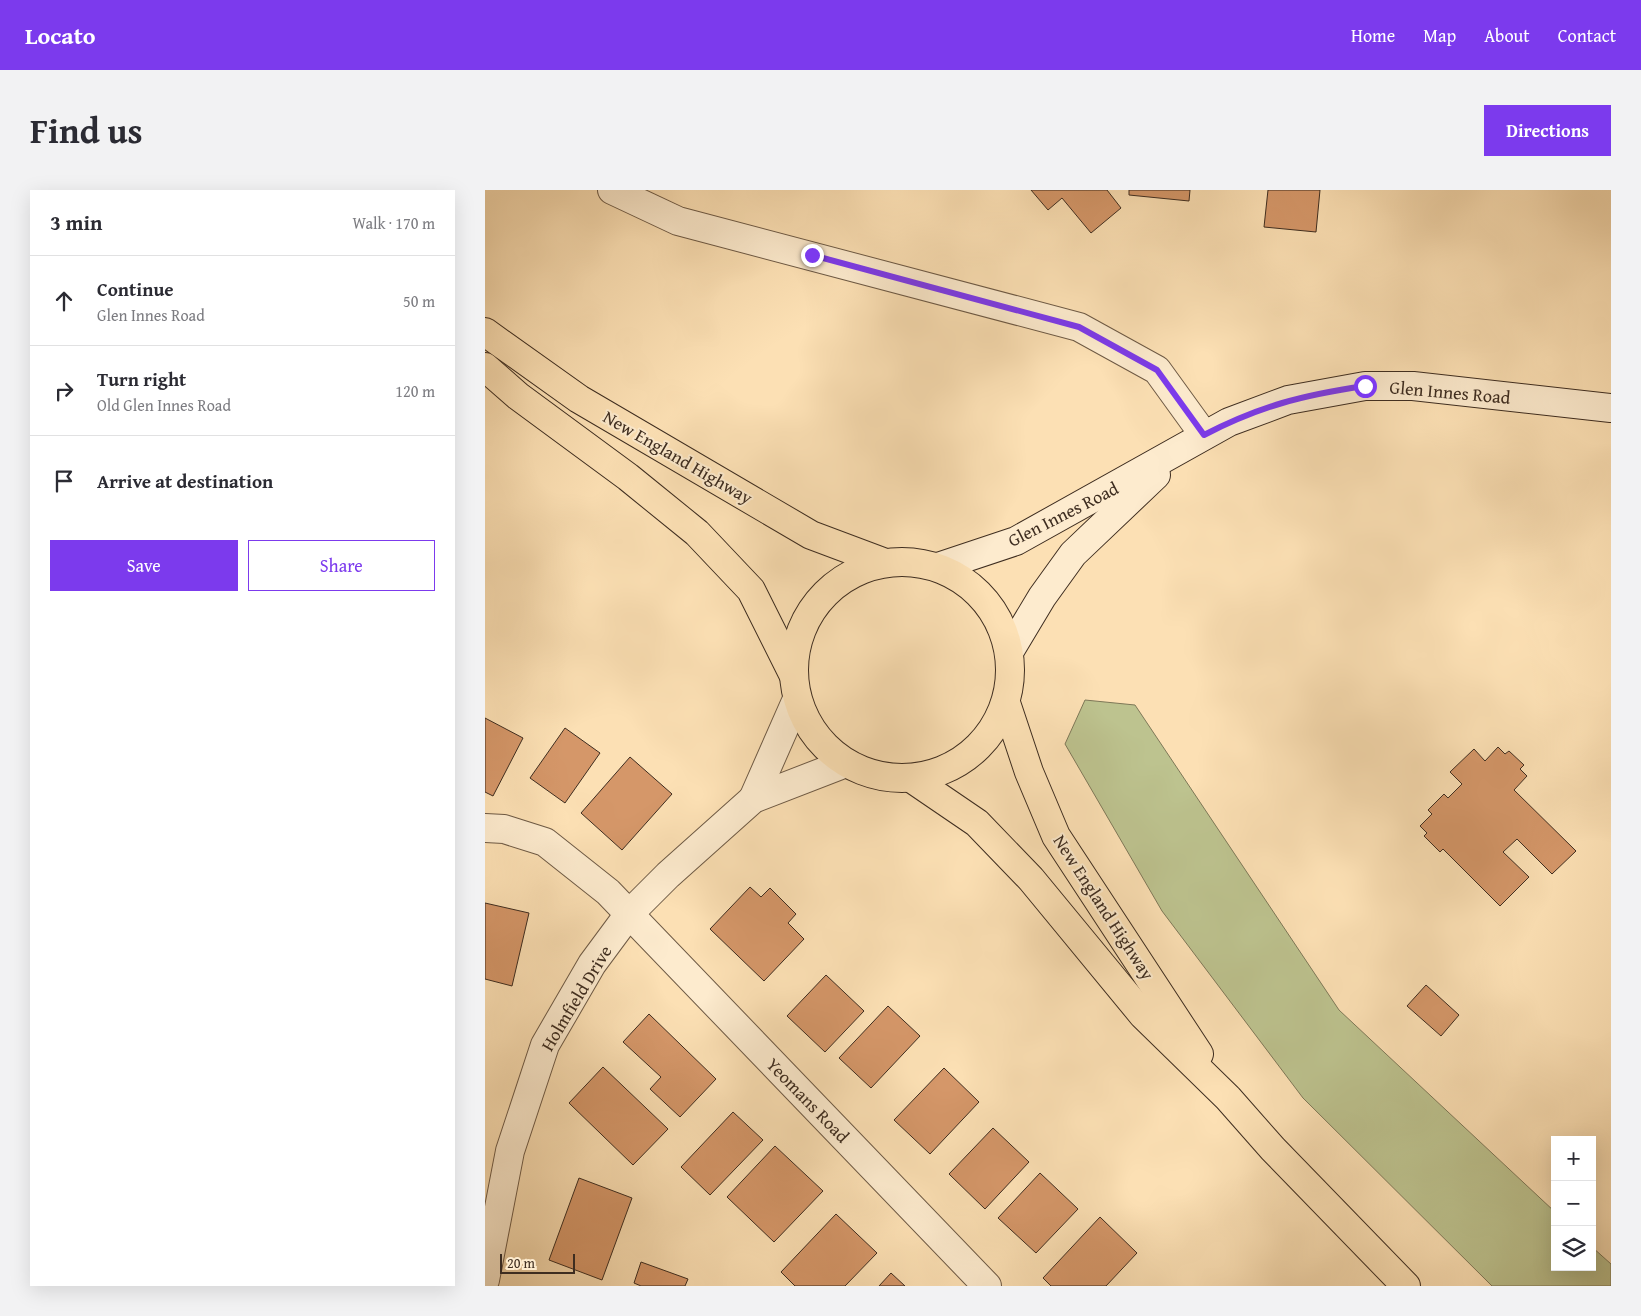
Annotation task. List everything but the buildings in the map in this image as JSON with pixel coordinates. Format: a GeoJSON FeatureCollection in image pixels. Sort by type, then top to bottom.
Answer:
{"type":"FeatureCollection","features":[{"type":"Feature","properties":{"kind":"highway","name":"New England Highway"},"geometry":{"type":"LineString","coordinates":[[485,332],[579,399],[811,535],[883,562]]}},
{"type":"Feature","properties":{"kind":"highway","name":"New England Highway"},"geometry":{"type":"LineString","coordinates":[[485,367],[518,396],[628,476],[697,533],[751,590],[815,736],[846,763],[877,776],[911,778],[977,822],[1031,879],[1143,1015],[1228,1098],[1273,1149],[1406,1286]]}},
{"type":"Feature","properties":{"kind":"highway"},"geometry":{"type":"LineString","coordinates":[[795,687],[803,623],[835,582],[883,562],[939,567],[972,586],[996,616],[1009,652],[1006,703],[985,740],[952,767],[911,778]]}},
{"type":"Feature","properties":{"kind":"highway","name":"New England Highway"},"geometry":{"type":"LineString","coordinates":[[1006,703],[1029,772],[1056,836],[1228,1098]]}},
{"type":"Feature","properties":{"kind":"street"},"geometry":{"type":"LineString","coordinates":[[612,190],[678,221],[1079,327],[1157,370],[1193,443]]}},
{"type":"Feature","properties":{"kind":"street","name":"Glen Innes Road"},"geometry":{"type":"LineString","coordinates":[[939,567],[1016,541],[1193,443],[1260,409],[1288,400],[1365,386],[1413,386],[1611,408]]}},
{"type":"Feature","properties":{"kind":"street","name":"Glen Innes Road"},"geometry":{"type":"LineString","coordinates":[[1009,652],[1042,597],[1073,554],[1193,443]]}},
{"type":"Feature","properties":{"kind":"street","name":"Holmfield Drive"},"geometry":{"type":"LineString","coordinates":[[753,799],[795,687]]}},
{"type":"Feature","properties":{"kind":"street","name":"Holmfield Drive"},"geometry":{"type":"LineString","coordinates":[[485,1280],[510,1150],[545,1045],[592,964],[629,914],[668,875],[753,799],[846,763]]}},
{"type":"Feature","properties":{"kind":"street","name":"Yeomans Road"},"geometry":{"type":"LineString","coordinates":[[485,828],[504,829],[545,842],[608,892],[987,1286]]}},
{"type":"Feature","properties":{"kind":"green space"},"geometry":{"type":"Polygon","coordinates":[[[1085,700],[1135,705],[1339,1010],[1551,1208],[1551,1271],[1596,1271],[1596,1251],[1611,1264],[1611,1286],[1492,1286],[1303,1098],[1162,911],[1065,744],[1085,700]]]}},
{"type":"Feature","properties":{"kind":"route"},"geometry":{"type":"LineString","coordinates":[[812,255],[1079,327],[1157,370],[1204,435],[1260,409],[1288,400],[1317,393],[1365,386]]}}]}
